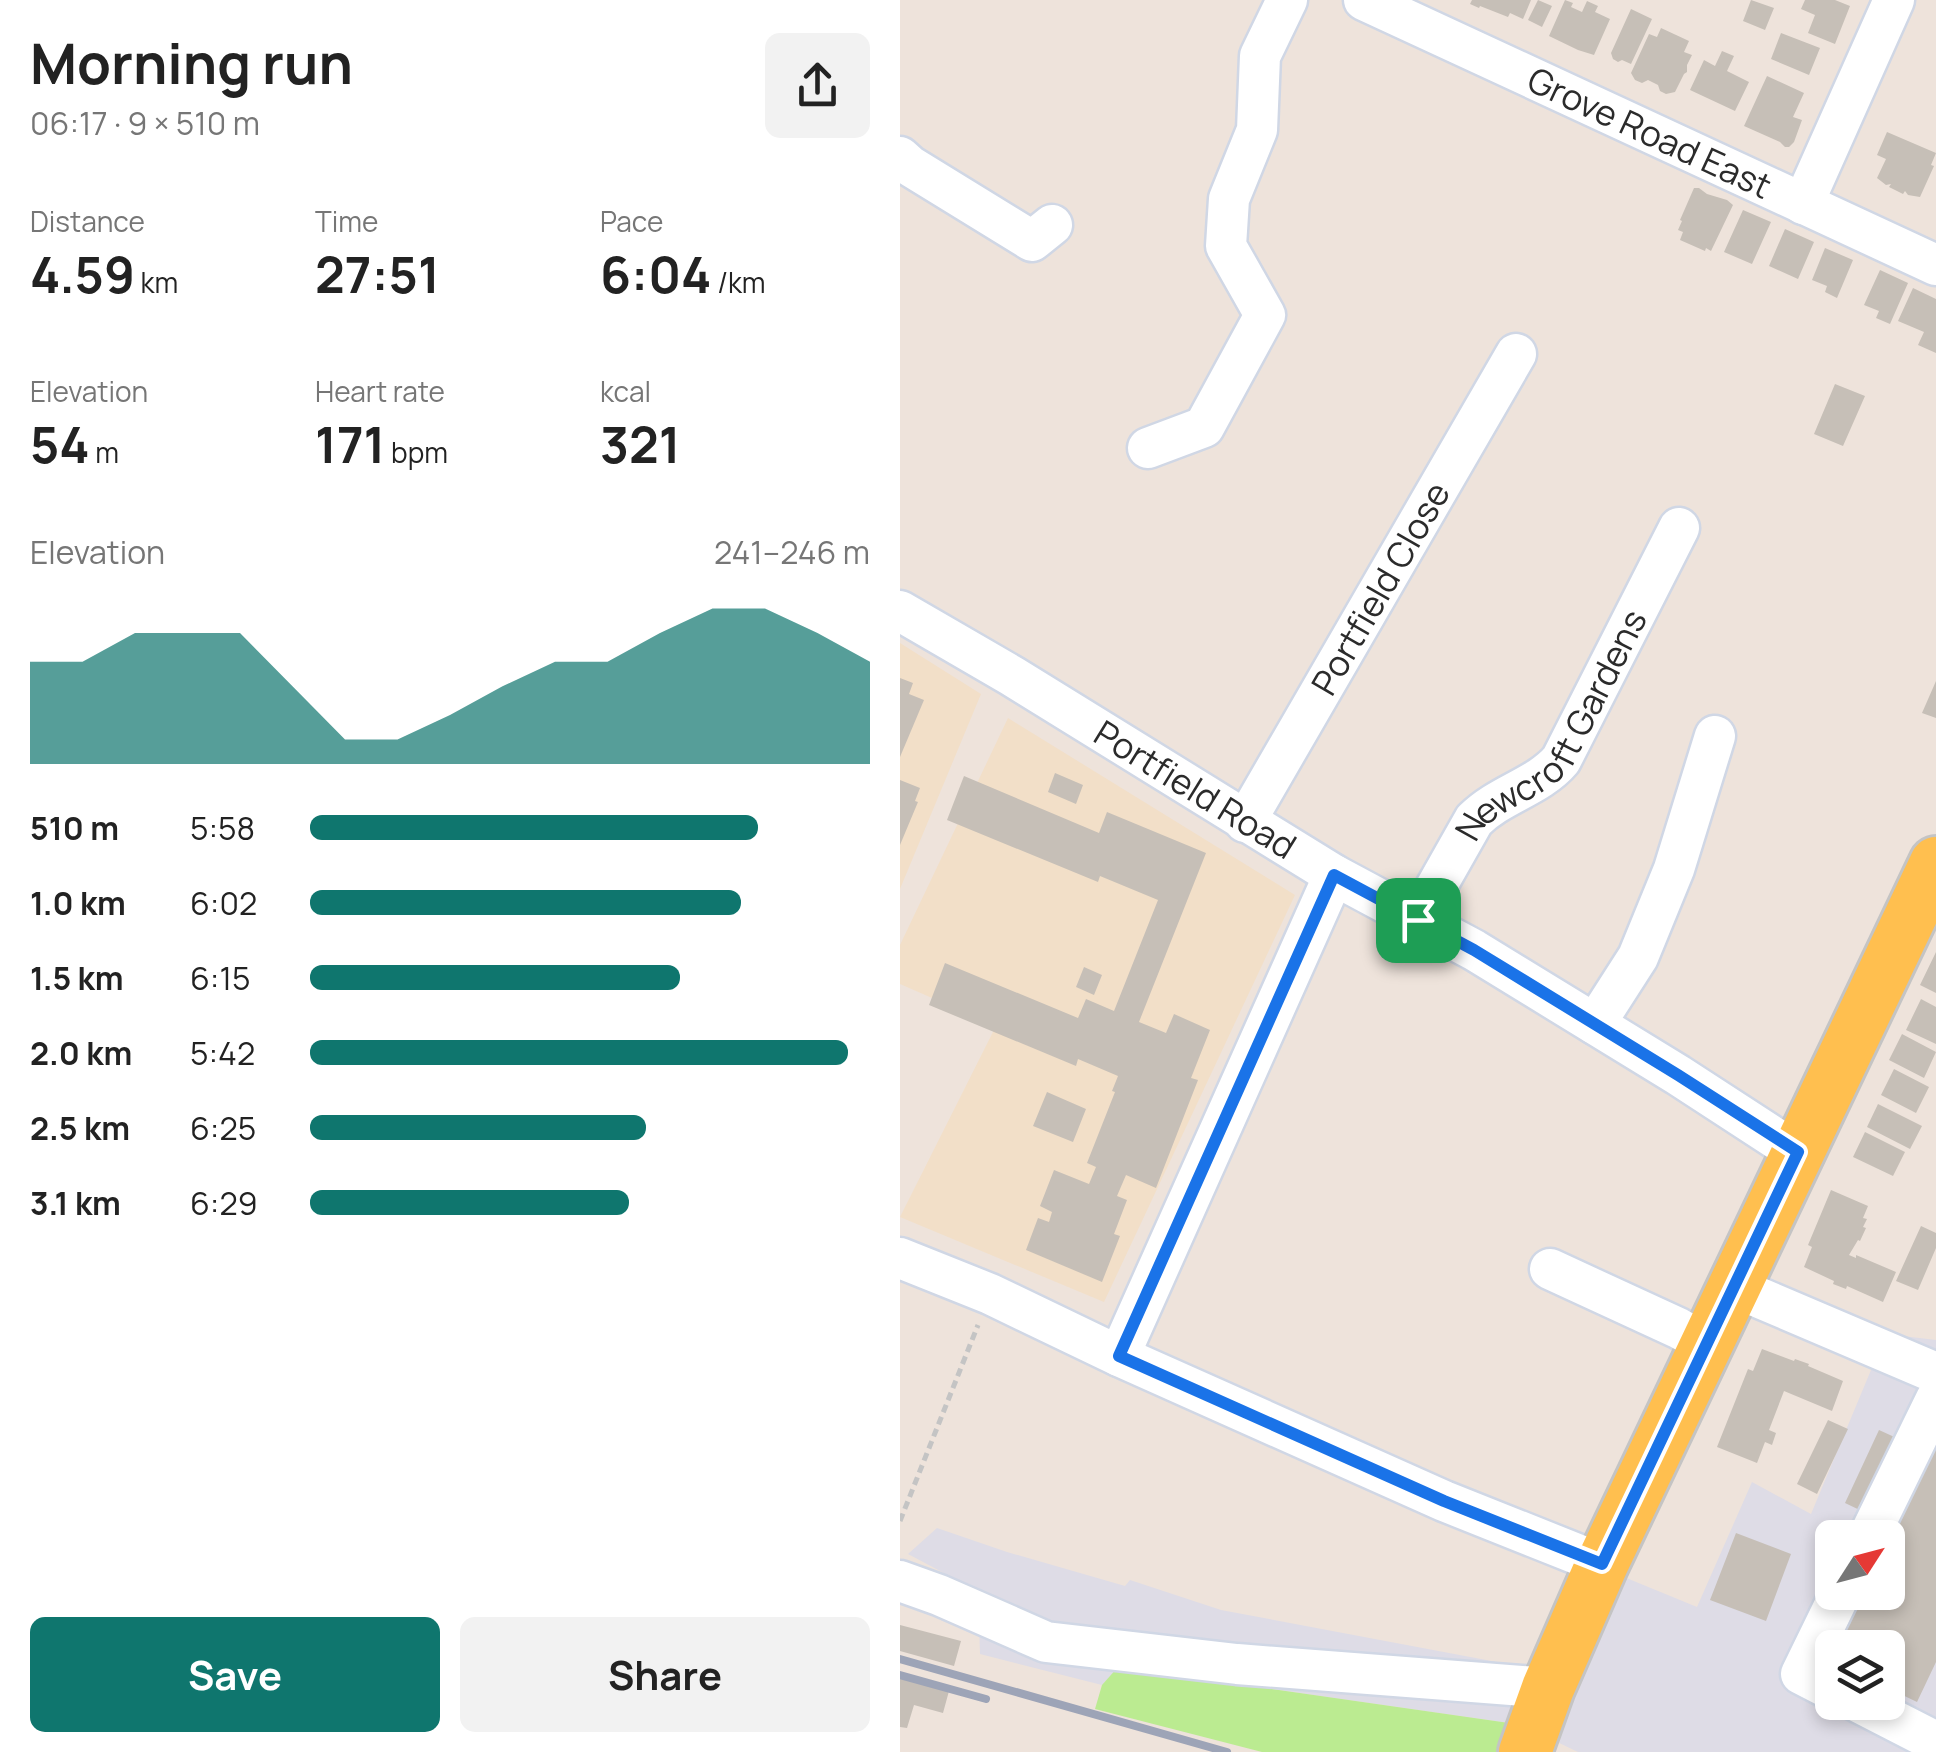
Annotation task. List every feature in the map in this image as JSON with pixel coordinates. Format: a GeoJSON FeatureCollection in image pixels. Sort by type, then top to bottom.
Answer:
{"type":"FeatureCollection","features":[{"type":"Feature","properties":{"kind":"main road"},"geometry":{"type":"LineString","coordinates":[[1526,1752],[1548,1688],[1602,1564],[1936,863]]}},
{"type":"Feature","properties":{"kind":"street"},"geometry":{"type":"LineString","coordinates":[[1148,448],[1204,426],[1264,315],[1226,246],[1229,199],[1257,130],[1260,56],[1287,0]]}},
{"type":"Feature","properties":{"kind":"street","name":"Grove Road East"},"geometry":{"type":"LineString","coordinates":[[1364,0],[1936,266]]}},
{"type":"Feature","properties":{"kind":"street"},"geometry":{"type":"LineString","coordinates":[[1803,204],[1894,0]]}},
{"type":"Feature","properties":{"kind":"street"},"geometry":{"type":"LineString","coordinates":[[900,157],[1038,242]]}},
{"type":"Feature","properties":{"kind":"street","name":"Portfield Close"},"geometry":{"type":"LineString","coordinates":[[1244,822],[1516,354]]}},
{"type":"Feature","properties":{"kind":"street","name":"Newcroft Gardens"},"geometry":{"type":"LineString","coordinates":[[1418,920],[1474,820],[1486,808],[1548,776],[1561,760],[1679,528]]}},
{"type":"Feature","properties":{"kind":"street","name":"Portfield Road"},"geometry":{"type":"LineString","coordinates":[[900,611],[1012,676],[1244,822],[1474,950],[1798,1152]]}},
{"type":"Feature","properties":{"kind":"street"},"geometry":{"type":"LineString","coordinates":[[1595,1024],[1638,957],[1674,870],[1715,736]]}},
{"type":"Feature","properties":{"kind":"street"},"geometry":{"type":"LineString","coordinates":[[1119,1356],[1334,875]]}},
{"type":"Feature","properties":{"kind":"street"},"geometry":{"type":"LineString","coordinates":[[900,1258],[990,1294],[1444,1501],[1602,1564]]}},
{"type":"Feature","properties":{"kind":"street"},"geometry":{"type":"LineString","coordinates":[[1550,1269],[1707,1344]]}},
{"type":"Feature","properties":{"kind":"street"},"geometry":{"type":"LineString","coordinates":[[1734,1287],[1936,1373]]}},
{"type":"Feature","properties":{"kind":"street"},"geometry":{"type":"LineString","coordinates":[[1877,1520],[1936,1400]]}},
{"type":"Feature","properties":{"kind":"street"},"geometry":{"type":"LineString","coordinates":[[900,1581],[939,1594],[1046,1642],[1237,1664],[1548,1688]]}},
{"type":"Feature","properties":{"kind":"street"},"geometry":{"type":"LineString","coordinates":[[1815,1645],[1801,1674],[1815,1681]]}},
{"type":"Feature","properties":{"kind":"street"},"geometry":{"type":"LineString","coordinates":[[1886,1720],[1913,1738]]}},
{"type":"Feature","properties":{"kind":"path"},"geometry":{"type":"LineString","coordinates":[[900,1520],[990,1294]]}},
{"type":"Feature","properties":{"kind":"shaded area"},"geometry":{"type":"Polygon","coordinates":[[[900,643],[981,694],[900,889],[900,643]]]}},
{"type":"Feature","properties":{"kind":"shaded area"},"geometry":{"type":"Polygon","coordinates":[[[1008,718],[1295,895],[1104,1302],[900,1217],[996,1026],[900,984],[900,945],[1008,718]]]}},
{"type":"Feature","properties":{"kind":"shaded area"},"geometry":{"type":"Polygon","coordinates":[[[1886,1334],[1936,1340],[1936,1752],[1578,1752],[1553,1740],[1624,1577],[1697,1607],[1752,1482],[1811,1514],[1886,1334]]]}},
{"type":"Feature","properties":{"kind":"shaded area"},"geometry":{"type":"Polygon","coordinates":[[[937,1528],[1007,1552],[1125,1586],[1130,1580],[1221,1610],[1534,1669],[1523,1725],[1119,1667],[1102,1685],[980,1654],[978,1591],[908,1554],[937,1528]]]}},
{"type":"Feature","properties":{"kind":"green space"},"geometry":{"type":"Polygon","coordinates":[[[1118,1667],[1523,1725],[1510,1752],[1262,1752],[1095,1709],[1102,1685],[1118,1667]]]}},
{"type":"Feature","properties":{"kind":"building"},"geometry":{"type":"Polygon","coordinates":[[[1472,0],[1531,0],[1523,19],[1479,8],[1470,4],[1472,0]]]}},
{"type":"Feature","properties":{"kind":"building"},"geometry":{"type":"Polygon","coordinates":[[[1538,0],[1552,6],[1542,27],[1528,20],[1538,0]]]}},
{"type":"Feature","properties":{"kind":"building"},"geometry":{"type":"Polygon","coordinates":[[[1565,0],[1582,12],[1587,1],[1598,6],[1595,12],[1610,19],[1594,55],[1549,36],[1565,0]]]}},
{"type":"Feature","properties":{"kind":"building"},"geometry":{"type":"Polygon","coordinates":[[[1751,0],[1774,8],[1765,30],[1743,21],[1751,0]]]}},
{"type":"Feature","properties":{"kind":"building"},"geometry":{"type":"Polygon","coordinates":[[[1805,0],[1835,0],[1850,6],[1835,44],[1808,33],[1815,15],[1801,9],[1805,0]]]}},
{"type":"Feature","properties":{"kind":"building"},"geometry":{"type":"Polygon","coordinates":[[[1631,9],[1652,19],[1631,64],[1618,62],[1611,53],[1631,9]]]}},
{"type":"Feature","properties":{"kind":"building"},"geometry":{"type":"Polygon","coordinates":[[[1661,28],[1689,41],[1684,52],[1692,55],[1675,92],[1666,94],[1648,80],[1635,80],[1631,73],[1649,34],[1657,37],[1661,28]]]}},
{"type":"Feature","properties":{"kind":"building"},"geometry":{"type":"Polygon","coordinates":[[[1781,33],[1820,48],[1809,75],[1771,59],[1781,33]]]}},
{"type":"Feature","properties":{"kind":"building"},"geometry":{"type":"Polygon","coordinates":[[[1722,51],[1734,56],[1727,71],[1749,82],[1735,111],[1690,90],[1704,60],[1715,66],[1722,51]]]}},
{"type":"Feature","properties":{"kind":"building"},"geometry":{"type":"Polygon","coordinates":[[[1767,76],[1804,93],[1793,117],[1802,120],[1789,147],[1744,126],[1767,76]]]}},
{"type":"Feature","properties":{"kind":"building"},"geometry":{"type":"Polygon","coordinates":[[[1887,132],[1936,153],[1920,197],[1905,191],[1903,194],[1877,178],[1886,159],[1877,155],[1887,132]]]}},
{"type":"Feature","properties":{"kind":"building"},"geometry":{"type":"Polygon","coordinates":[[[1694,188],[1733,205],[1711,251],[1680,240],[1680,220],[1694,188]]]}},
{"type":"Feature","properties":{"kind":"building"},"geometry":{"type":"Polygon","coordinates":[[[1743,210],[1771,222],[1752,264],[1724,252],[1743,210]]]}},
{"type":"Feature","properties":{"kind":"building"},"geometry":{"type":"Polygon","coordinates":[[[1785,229],[1814,242],[1798,279],[1769,266],[1785,229]]]}},
{"type":"Feature","properties":{"kind":"building"},"geometry":{"type":"Polygon","coordinates":[[[1825,248],[1853,260],[1837,298],[1825,292],[1827,286],[1812,280],[1825,248]]]}},
{"type":"Feature","properties":{"kind":"building"},"geometry":{"type":"Polygon","coordinates":[[[1880,270],[1908,283],[1890,324],[1876,318],[1879,311],[1864,305],[1880,270]]]}},
{"type":"Feature","properties":{"kind":"building"},"geometry":{"type":"Polygon","coordinates":[[[1913,288],[1936,299],[1936,353],[1918,345],[1924,332],[1898,321],[1913,288]]]}},
{"type":"Feature","properties":{"kind":"building"},"geometry":{"type":"Polygon","coordinates":[[[1835,384],[1865,396],[1843,446],[1814,434],[1835,384]]]}},
{"type":"Feature","properties":{"kind":"building"},"geometry":{"type":"Polygon","coordinates":[[[900,678],[913,683],[909,694],[924,700],[900,757],[900,678]]]}},
{"type":"Feature","properties":{"kind":"building"},"geometry":{"type":"Polygon","coordinates":[[[1936,681],[1936,718],[1922,713],[1936,681]]]}},
{"type":"Feature","properties":{"kind":"building"},"geometry":{"type":"Polygon","coordinates":[[[1055,773],[1083,785],[1076,804],[1048,792],[1055,773]]]}},
{"type":"Feature","properties":{"kind":"building"},"geometry":{"type":"Polygon","coordinates":[[[964,776],[1099,833],[1107,812],[1206,853],[1139,1022],[1166,1033],[1174,1014],[1210,1030],[1191,1078],[1198,1080],[1156,1188],[1126,1175],[1117,1196],[1127,1200],[1114,1234],[1120,1236],[1102,1282],[1026,1250],[1038,1218],[1049,1222],[1052,1212],[1040,1206],[1054,1170],[1089,1184],[1096,1167],[1087,1163],[1118,1076],[1078,1059],[1076,1066],[929,1005],[945,963],[1078,1018],[1086,999],[1114,1011],[1158,900],[1100,876],[1098,882],[947,820],[964,776]]]}},
{"type":"Feature","properties":{"kind":"building"},"geometry":{"type":"Polygon","coordinates":[[[900,780],[920,788],[900,845],[900,780]]]}},
{"type":"Feature","properties":{"kind":"building"},"geometry":{"type":"Polygon","coordinates":[[[1936,952],[1936,993],[1920,985],[1936,952]]]}},
{"type":"Feature","properties":{"kind":"building"},"geometry":{"type":"Polygon","coordinates":[[[1084,967],[1102,975],[1094,995],[1076,987],[1084,967]]]}},
{"type":"Feature","properties":{"kind":"building"},"geometry":{"type":"Polygon","coordinates":[[[1921,999],[1936,1007],[1936,1044],[1906,1030],[1921,999]]]}},
{"type":"Feature","properties":{"kind":"building"},"geometry":{"type":"Polygon","coordinates":[[[1902,1034],[1936,1052],[1924,1078],[1889,1060],[1902,1034]]]}},
{"type":"Feature","properties":{"kind":"building"},"geometry":{"type":"Polygon","coordinates":[[[1894,1069],[1929,1087],[1916,1113],[1881,1095],[1894,1069]]]}},
{"type":"Feature","properties":{"kind":"building"},"geometry":{"type":"Polygon","coordinates":[[[1047,1092],[1086,1109],[1073,1142],[1033,1126],[1047,1092]]]}},
{"type":"Feature","properties":{"kind":"building"},"geometry":{"type":"Polygon","coordinates":[[[1878,1104],[1922,1126],[1910,1149],[1867,1127],[1878,1104]]]}},
{"type":"Feature","properties":{"kind":"building"},"geometry":{"type":"Polygon","coordinates":[[[1865,1132],[1905,1152],[1893,1176],[1853,1157],[1865,1132]]]}},
{"type":"Feature","properties":{"kind":"building"},"geometry":{"type":"Polygon","coordinates":[[[1831,1190],[1868,1206],[1863,1218],[1867,1219],[1863,1227],[1866,1228],[1849,1255],[1896,1272],[1883,1302],[1833,1284],[1834,1281],[1804,1267],[1812,1247],[1808,1245],[1831,1190]]]}},
{"type":"Feature","properties":{"kind":"building"},"geometry":{"type":"Polygon","coordinates":[[[1921,1226],[1936,1233],[1936,1248],[1918,1290],[1896,1281],[1921,1226]]]}},
{"type":"Feature","properties":{"kind":"building"},"geometry":{"type":"Polygon","coordinates":[[[1762,1349],[1809,1364],[1843,1381],[1832,1411],[1784,1391],[1769,1430],[1776,1433],[1772,1445],[1765,1442],[1757,1463],[1717,1447],[1748,1369],[1753,1371],[1762,1349]]]}},
{"type":"Feature","properties":{"kind":"building"},"geometry":{"type":"Polygon","coordinates":[[[1828,1420],[1848,1429],[1817,1494],[1797,1484],[1828,1420]]]}},
{"type":"Feature","properties":{"kind":"building"},"geometry":{"type":"Polygon","coordinates":[[[1936,1426],[1936,1662],[1917,1702],[1905,1696],[1905,1630],[1842,1630],[1851,1610],[1905,1610],[1905,1520],[1896,1520],[1936,1426]]]}},
{"type":"Feature","properties":{"kind":"building"},"geometry":{"type":"Polygon","coordinates":[[[1879,1430],[1901,1440],[1866,1513],[1845,1503],[1879,1430]]]}},
{"type":"Feature","properties":{"kind":"building"},"geometry":{"type":"Polygon","coordinates":[[[1736,1533],[1791,1554],[1766,1621],[1710,1600],[1736,1533]]]}},
{"type":"Feature","properties":{"kind":"building"},"geometry":{"type":"Polygon","coordinates":[[[900,1625],[961,1641],[954,1666],[900,1651],[900,1625]]]}},
{"type":"Feature","properties":{"kind":"building"},"geometry":{"type":"Polygon","coordinates":[[[900,1677],[949,1691],[943,1713],[914,1705],[907,1728],[900,1727],[900,1677]]]}},
{"type":"Feature","properties":{"kind":"railway"},"geometry":{"type":"LineString","coordinates":[[900,1659],[1227,1752]]}},
{"type":"Feature","properties":{"kind":"railway"},"geometry":{"type":"LineString","coordinates":[[900,1675],[986,1699]]}},
{"type":"Feature","properties":{"kind":"route"},"geometry":{"type":"LineString","coordinates":[[1334,875],[1418,920],[1474,950],[1798,1152],[1602,1564],[1444,1501],[1119,1356],[1334,875]]}}]}
